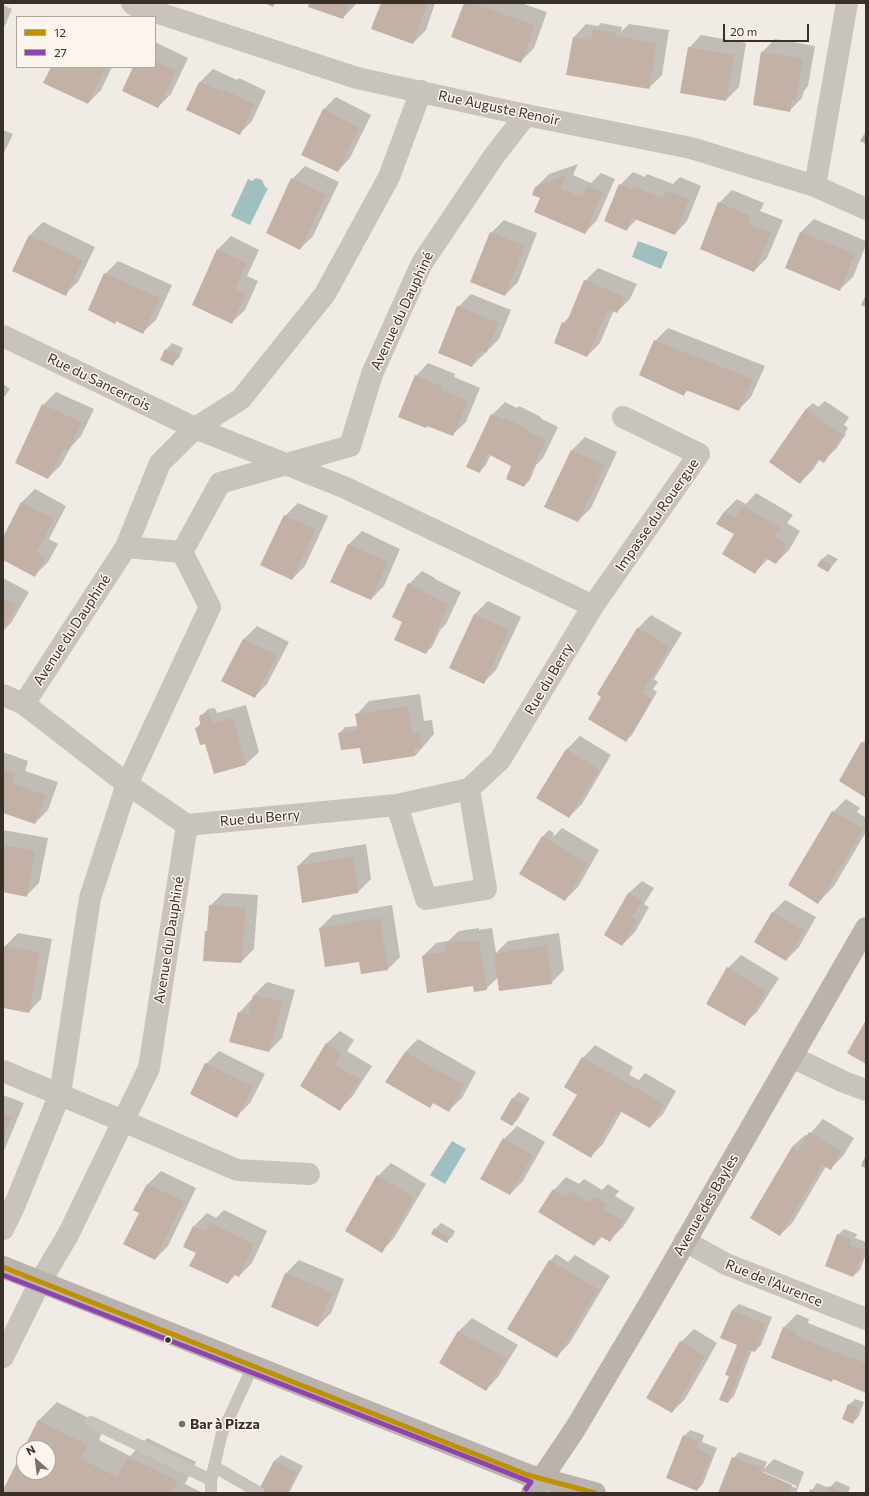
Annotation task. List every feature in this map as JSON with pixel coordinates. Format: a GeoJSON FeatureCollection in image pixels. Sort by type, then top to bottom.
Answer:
{"type":"FeatureCollection","features":[{"type":"Feature","properties":{"kind":"main road","name":"Avenue des Bayles"},"geometry":{"type":"LineString","coordinates":[[536,1486],[575,1428],[866,928]]}},
{"type":"Feature","properties":{"kind":"main road"},"geometry":{"type":"LineString","coordinates":[[3,1267],[254,1366],[536,1486],[595,1493]]}},
{"type":"Feature","properties":{"kind":"street","name":"Rue Auguste Renoir"},"geometry":{"type":"LineString","coordinates":[[132,3],[134,5],[357,78],[526,115],[691,148],[815,186],[866,209]]}},
{"type":"Feature","properties":{"kind":"street"},"geometry":{"type":"LineString","coordinates":[[815,186],[847,3]]}},
{"type":"Feature","properties":{"kind":"street","name":"Avenue du Dauphiné"},"geometry":{"type":"LineString","coordinates":[[24,704],[126,547],[160,463],[196,428],[241,399],[325,294],[389,178],[420,91]]}},
{"type":"Feature","properties":{"kind":"street","name":"Avenue du Dauphiné"},"geometry":{"type":"LineString","coordinates":[[182,552],[220,483],[350,446],[372,374],[422,263],[494,156],[526,115]]}},
{"type":"Feature","properties":{"kind":"street","name":"Rue du Sancerrois"},"geometry":{"type":"LineString","coordinates":[[3,336],[196,428]]}},
{"type":"Feature","properties":{"kind":"street","name":"Impasse du Rouergue"},"geometry":{"type":"LineString","coordinates":[[593,606],[700,454],[623,417]]}},
{"type":"Feature","properties":{"kind":"street"},"geometry":{"type":"LineString","coordinates":[[196,428],[289,464],[353,491],[593,606]]}},
{"type":"Feature","properties":{"kind":"street"},"geometry":{"type":"LineString","coordinates":[[3,1229],[13,1209],[60,1094],[90,898],[127,784],[210,607],[182,552],[126,547]]}},
{"type":"Feature","properties":{"kind":"street","name":"Rue du Berry"},"geometry":{"type":"LineString","coordinates":[[187,825],[397,805],[469,789],[500,760],[593,606]]}},
{"type":"Feature","properties":{"kind":"street"},"geometry":{"type":"LineString","coordinates":[[3,694],[24,704],[127,784],[187,825]]}},
{"type":"Feature","properties":{"kind":"street"},"geometry":{"type":"LineString","coordinates":[[397,805],[426,899],[486,889],[469,789]]}},
{"type":"Feature","properties":{"kind":"street","name":"Avenue du Dauphiné"},"geometry":{"type":"LineString","coordinates":[[3,1357],[40,1282],[68,1235],[149,1068],[187,825]]}},
{"type":"Feature","properties":{"kind":"street"},"geometry":{"type":"LineString","coordinates":[[792,1057],[844,1082],[866,1090]]}},
{"type":"Feature","properties":{"kind":"street"},"geometry":{"type":"LineString","coordinates":[[3,1071],[123,1120],[236,1170],[309,1174]]}},
{"type":"Feature","properties":{"kind":"street","name":"Rue de l'Aurence"},"geometry":{"type":"LineString","coordinates":[[685,1241],[726,1264],[866,1319]]}},
{"type":"Feature","properties":{"kind":"lane"},"geometry":{"type":"LineString","coordinates":[[212,1493],[211,1480],[222,1433],[254,1366]]}},
{"type":"Feature","properties":{"kind":"lane"},"geometry":{"type":"LineString","coordinates":[[91,1422],[211,1480]]}},
{"type":"Feature","properties":{"kind":"lane"},"geometry":{"type":"LineString","coordinates":[[215,1467],[258,1492]]}},
{"type":"Feature","properties":{"kind":"water"},"geometry":{"type":"Polygon","coordinates":[[[256,178],[262,180],[265,187],[268,188],[250,225],[231,216],[248,179],[252,181],[256,178]]]}},
{"type":"Feature","properties":{"kind":"water"},"geometry":{"type":"Polygon","coordinates":[[[638,241],[668,252],[661,269],[632,257],[638,241]]]}},
{"type":"Feature","properties":{"kind":"water"},"geometry":{"type":"Polygon","coordinates":[[[452,1141],[466,1149],[445,1184],[430,1175],[452,1141]]]}},
{"type":"Feature","properties":{"kind":"building"},"geometry":{"type":"Polygon","coordinates":[[[264,3],[275,3],[273,7],[264,3]]]}},
{"type":"Feature","properties":{"kind":"building"},"geometry":{"type":"Polygon","coordinates":[[[309,3],[349,3],[343,19],[308,7],[309,3]]]}},
{"type":"Feature","properties":{"kind":"building"},"geometry":{"type":"Polygon","coordinates":[[[381,3],[422,3],[427,5],[413,44],[371,29],[381,3]]]}},
{"type":"Feature","properties":{"kind":"building"},"geometry":{"type":"Polygon","coordinates":[[[464,3],[472,3],[535,25],[521,63],[451,37],[464,3]]]}},
{"type":"Feature","properties":{"kind":"building"},"geometry":{"type":"Polygon","coordinates":[[[593,29],[616,33],[616,36],[657,43],[649,89],[566,75],[573,37],[591,40],[593,29]]]}},
{"type":"Feature","properties":{"kind":"building"},"geometry":{"type":"Polygon","coordinates":[[[688,47],[734,55],[726,101],[680,93],[688,47]]]}},
{"type":"Feature","properties":{"kind":"building"},"geometry":{"type":"Polygon","coordinates":[[[761,52],[803,59],[796,100],[792,100],[790,112],[753,105],[761,52]]]}},
{"type":"Feature","properties":{"kind":"building"},"geometry":{"type":"Polygon","coordinates":[[[156,61],[176,71],[158,108],[122,91],[133,68],[156,68],[156,61]]]}},
{"type":"Feature","properties":{"kind":"building"},"geometry":{"type":"Polygon","coordinates":[[[50,68],[106,68],[88,104],[43,83],[50,68]]]}},
{"type":"Feature","properties":{"kind":"building"},"geometry":{"type":"Polygon","coordinates":[[[199,82],[224,92],[225,90],[254,104],[240,135],[186,110],[199,82]]]}},
{"type":"Feature","properties":{"kind":"building"},"geometry":{"type":"Polygon","coordinates":[[[323,109],[359,128],[338,172],[301,155],[323,109]]]}},
{"type":"Feature","properties":{"kind":"building"},"geometry":{"type":"Polygon","coordinates":[[[866,131],[866,144],[860,141],[866,131]]]}},
{"type":"Feature","properties":{"kind":"building"},"geometry":{"type":"Polygon","coordinates":[[[566,175],[561,188],[582,197],[587,186],[603,192],[585,234],[534,212],[540,198],[532,195],[535,187],[566,175]]]}},
{"type":"Feature","properties":{"kind":"building"},"geometry":{"type":"Polygon","coordinates":[[[291,178],[326,195],[300,250],[266,233],[291,178]]]}},
{"type":"Feature","properties":{"kind":"building"},"geometry":{"type":"Polygon","coordinates":[[[619,184],[632,190],[633,187],[663,198],[666,190],[689,199],[675,235],[632,218],[627,231],[604,221],[619,184]]]}},
{"type":"Feature","properties":{"kind":"building"},"geometry":{"type":"Polygon","coordinates":[[[718,202],[751,216],[748,224],[771,233],[754,272],[700,249],[718,202]]]}},
{"type":"Feature","properties":{"kind":"building"},"geometry":{"type":"Polygon","coordinates":[[[490,232],[525,246],[505,296],[470,282],[490,232]]]}},
{"type":"Feature","properties":{"kind":"building"},"geometry":{"type":"Polygon","coordinates":[[[800,232],[855,254],[840,291],[785,268],[800,232]]]}},
{"type":"Feature","properties":{"kind":"building"},"geometry":{"type":"Polygon","coordinates":[[[29,235],[83,260],[66,296],[12,271],[29,235]]]}},
{"type":"Feature","properties":{"kind":"building"},"geometry":{"type":"Polygon","coordinates":[[[217,249],[246,263],[235,289],[246,294],[232,324],[192,305],[217,249]]]}},
{"type":"Feature","properties":{"kind":"building"},"geometry":{"type":"Polygon","coordinates":[[[104,273],[160,298],[143,334],[116,321],[115,324],[88,310],[104,273]]]}},
{"type":"Feature","properties":{"kind":"building"},"geometry":{"type":"Polygon","coordinates":[[[584,280],[625,297],[617,313],[608,309],[587,357],[554,343],[562,322],[566,324],[584,280]]]}},
{"type":"Feature","properties":{"kind":"building"},"geometry":{"type":"Polygon","coordinates":[[[866,295],[866,307],[861,305],[866,295]]]}},
{"type":"Feature","properties":{"kind":"building"},"geometry":{"type":"Polygon","coordinates":[[[457,306],[499,323],[486,353],[479,350],[472,367],[438,353],[457,306]]]}},
{"type":"Feature","properties":{"kind":"building"},"geometry":{"type":"Polygon","coordinates":[[[654,340],[753,379],[739,411],[686,390],[684,396],[639,375],[654,340]]]}},
{"type":"Feature","properties":{"kind":"building"},"geometry":{"type":"Polygon","coordinates":[[[165,349],[178,355],[173,366],[160,360],[165,349]]]}},
{"type":"Feature","properties":{"kind":"building"},"geometry":{"type":"Polygon","coordinates":[[[415,375],[443,387],[441,390],[468,401],[453,436],[427,426],[426,428],[398,417],[415,375]]]}},
{"type":"Feature","properties":{"kind":"building"},"geometry":{"type":"Polygon","coordinates":[[[42,404],[82,422],[69,450],[64,448],[48,479],[15,463],[42,404]]]}},
{"type":"Feature","properties":{"kind":"building"},"geometry":{"type":"Polygon","coordinates":[[[806,409],[843,435],[824,463],[818,459],[800,484],[769,462],[806,409]]]}},
{"type":"Feature","properties":{"kind":"building"},"geometry":{"type":"Polygon","coordinates":[[[491,414],[504,420],[505,418],[546,440],[524,487],[506,479],[511,466],[488,454],[480,473],[466,467],[491,414]]]}},
{"type":"Feature","properties":{"kind":"building"},"geometry":{"type":"Polygon","coordinates":[[[571,450],[605,465],[578,522],[544,507],[571,450]]]}},
{"type":"Feature","properties":{"kind":"building"},"geometry":{"type":"Polygon","coordinates":[[[21,502],[54,519],[37,552],[46,557],[35,577],[3,560],[3,537],[21,502]]]}},
{"type":"Feature","properties":{"kind":"building"},"geometry":{"type":"Polygon","coordinates":[[[743,506],[781,528],[775,536],[788,544],[776,564],[765,558],[755,574],[722,554],[734,534],[716,524],[724,512],[735,518],[743,506]]]}},
{"type":"Feature","properties":{"kind":"building"},"geometry":{"type":"Polygon","coordinates":[[[284,515],[316,529],[292,580],[260,565],[284,515]]]}},
{"type":"Feature","properties":{"kind":"building"},"geometry":{"type":"Polygon","coordinates":[[[348,544],[388,562],[371,600],[330,582],[348,544]]]}},
{"type":"Feature","properties":{"kind":"building"},"geometry":{"type":"Polygon","coordinates":[[[821,559],[832,566],[828,572],[817,566],[821,559]]]}},
{"type":"Feature","properties":{"kind":"building"},"geometry":{"type":"Polygon","coordinates":[[[408,583],[449,605],[426,654],[394,640],[402,622],[392,617],[408,583]]]}},
{"type":"Feature","properties":{"kind":"building"},"geometry":{"type":"Polygon","coordinates":[[[3,598],[17,605],[3,629],[3,598]]]}},
{"type":"Feature","properties":{"kind":"building"},"geometry":{"type":"Polygon","coordinates":[[[474,614],[509,630],[484,684],[449,668],[474,614]]]}},
{"type":"Feature","properties":{"kind":"building"},"geometry":{"type":"Polygon","coordinates":[[[637,628],[670,646],[642,693],[652,699],[626,742],[588,719],[601,697],[597,694],[637,628]]]}},
{"type":"Feature","properties":{"kind":"building"},"geometry":{"type":"Polygon","coordinates":[[[243,639],[277,655],[255,698],[221,681],[243,639]]]}},
{"type":"Feature","properties":{"kind":"building"},"geometry":{"type":"Polygon","coordinates":[[[408,706],[412,734],[419,732],[422,748],[414,748],[415,756],[363,764],[360,748],[341,750],[338,733],[358,730],[355,714],[408,706]]]}},
{"type":"Feature","properties":{"kind":"building"},"geometry":{"type":"Polygon","coordinates":[[[207,713],[210,716],[212,723],[233,718],[246,765],[214,774],[205,744],[200,745],[195,728],[201,726],[199,719],[200,715],[207,713]]]}},
{"type":"Feature","properties":{"kind":"building"},"geometry":{"type":"Polygon","coordinates":[[[861,742],[866,745],[866,798],[839,781],[861,742]]]}},
{"type":"Feature","properties":{"kind":"building"},"geometry":{"type":"Polygon","coordinates":[[[566,749],[599,769],[569,818],[536,798],[566,749]]]}},
{"type":"Feature","properties":{"kind":"building"},"geometry":{"type":"Polygon","coordinates":[[[3,769],[16,774],[12,783],[46,795],[35,824],[3,813],[3,769]]]}},
{"type":"Feature","properties":{"kind":"building"},"geometry":{"type":"Polygon","coordinates":[[[832,811],[863,829],[818,904],[788,885],[832,811]]]}},
{"type":"Feature","properties":{"kind":"building"},"geometry":{"type":"Polygon","coordinates":[[[542,836],[587,863],[565,901],[519,874],[542,836]]]}},
{"type":"Feature","properties":{"kind":"building"},"geometry":{"type":"Polygon","coordinates":[[[3,845],[35,851],[27,897],[3,892],[3,845]]]}},
{"type":"Feature","properties":{"kind":"building"},"geometry":{"type":"Polygon","coordinates":[[[353,856],[358,893],[302,903],[297,866],[353,856]]]}},
{"type":"Feature","properties":{"kind":"building"},"geometry":{"type":"Polygon","coordinates":[[[628,893],[642,901],[632,917],[637,921],[622,946],[604,935],[628,893]]]}},
{"type":"Feature","properties":{"kind":"building"},"geometry":{"type":"Polygon","coordinates":[[[209,905],[246,908],[241,963],[203,961],[205,931],[207,931],[209,905]]]}},
{"type":"Feature","properties":{"kind":"building"},"geometry":{"type":"Polygon","coordinates":[[[772,912],[804,930],[786,961],[754,942],[772,912]]]}},
{"type":"Feature","properties":{"kind":"building"},"geometry":{"type":"Polygon","coordinates":[[[380,918],[388,970],[361,974],[359,962],[325,967],[319,928],[380,918]]]}},
{"type":"Feature","properties":{"kind":"building"},"geometry":{"type":"Polygon","coordinates":[[[466,940],[467,942],[479,941],[487,990],[474,992],[473,986],[427,993],[422,956],[446,952],[445,943],[466,940]]]}},
{"type":"Feature","properties":{"kind":"building"},"geometry":{"type":"Polygon","coordinates":[[[547,945],[552,984],[499,991],[494,954],[547,945]]]}},
{"type":"Feature","properties":{"kind":"building"},"geometry":{"type":"Polygon","coordinates":[[[4,946],[40,952],[29,1013],[3,1008],[4,946]]]}},
{"type":"Feature","properties":{"kind":"building"},"geometry":{"type":"Polygon","coordinates":[[[727,967],[766,991],[745,1026],[706,1004],[727,967]]]}},
{"type":"Feature","properties":{"kind":"building"},"geometry":{"type":"Polygon","coordinates":[[[253,995],[283,1002],[269,1052],[229,1042],[238,1012],[248,1015],[253,995]]]}},
{"type":"Feature","properties":{"kind":"building"},"geometry":{"type":"Polygon","coordinates":[[[866,1020],[866,1064],[847,1053],[866,1020]]]}},
{"type":"Feature","properties":{"kind":"building"},"geometry":{"type":"Polygon","coordinates":[[[326,1043],[342,1053],[335,1065],[360,1079],[340,1111],[300,1086],[326,1043]]]}},
{"type":"Feature","properties":{"kind":"building"},"geometry":{"type":"Polygon","coordinates":[[[405,1052],[464,1085],[449,1112],[433,1103],[430,1108],[385,1082],[405,1052]]]}},
{"type":"Feature","properties":{"kind":"building"},"geometry":{"type":"Polygon","coordinates":[[[582,1057],[664,1104],[650,1128],[618,1110],[591,1158],[552,1135],[577,1095],[564,1087],[582,1057]]]}},
{"type":"Feature","properties":{"kind":"building"},"geometry":{"type":"Polygon","coordinates":[[[205,1063],[253,1087],[237,1118],[190,1094],[205,1063]]]}},
{"type":"Feature","properties":{"kind":"building"},"geometry":{"type":"Polygon","coordinates":[[[512,1098],[524,1105],[512,1126],[500,1119],[512,1098]]]}},
{"type":"Feature","properties":{"kind":"building"},"geometry":{"type":"Polygon","coordinates":[[[3,1113],[12,1116],[3,1137],[3,1113]]]}},
{"type":"Feature","properties":{"kind":"building"},"geometry":{"type":"Polygon","coordinates":[[[809,1132],[841,1151],[831,1170],[822,1165],[780,1236],[750,1218],[792,1147],[798,1151],[809,1132]]]}},
{"type":"Feature","properties":{"kind":"building"},"geometry":{"type":"Polygon","coordinates":[[[503,1138],[533,1155],[510,1195],[480,1179],[503,1138]]]}},
{"type":"Feature","properties":{"kind":"building"},"geometry":{"type":"Polygon","coordinates":[[[866,1154],[866,1168],[861,1166],[866,1154]]]}},
{"type":"Feature","properties":{"kind":"building"},"geometry":{"type":"Polygon","coordinates":[[[377,1175],[414,1197],[382,1253],[345,1231],[377,1175]]]}},
{"type":"Feature","properties":{"kind":"building"},"geometry":{"type":"Polygon","coordinates":[[[147,1184],[184,1201],[155,1260],[123,1244],[139,1213],[133,1210],[147,1184]]]}},
{"type":"Feature","properties":{"kind":"building"},"geometry":{"type":"Polygon","coordinates":[[[553,1189],[566,1197],[570,1191],[590,1203],[594,1196],[607,1204],[603,1209],[623,1221],[610,1242],[600,1236],[594,1246],[538,1212],[553,1189]]]}},
{"type":"Feature","properties":{"kind":"building"},"geometry":{"type":"Polygon","coordinates":[[[210,1223],[254,1244],[239,1277],[233,1274],[228,1284],[189,1266],[196,1253],[183,1247],[193,1226],[206,1232],[210,1223]]]}},
{"type":"Feature","properties":{"kind":"building"},"geometry":{"type":"Polygon","coordinates":[[[434,1228],[450,1238],[447,1243],[431,1234],[434,1228]]]}},
{"type":"Feature","properties":{"kind":"building"},"geometry":{"type":"Polygon","coordinates":[[[837,1234],[851,1240],[850,1245],[865,1250],[853,1277],[825,1266],[837,1234]]]}},
{"type":"Feature","properties":{"kind":"building"},"geometry":{"type":"Polygon","coordinates":[[[549,1260],[598,1289],[557,1358],[507,1329],[549,1260]]]}},
{"type":"Feature","properties":{"kind":"building"},"geometry":{"type":"Polygon","coordinates":[[[285,1273],[332,1292],[318,1327],[271,1307],[285,1273]]]}},
{"type":"Feature","properties":{"kind":"building"},"geometry":{"type":"Polygon","coordinates":[[[732,1310],[766,1324],[755,1352],[748,1350],[728,1403],[719,1400],[729,1376],[725,1375],[737,1345],[720,1338],[732,1310]]]}},
{"type":"Feature","properties":{"kind":"building"},"geometry":{"type":"Polygon","coordinates":[[[783,1327],[797,1332],[796,1336],[866,1363],[866,1393],[833,1379],[832,1382],[771,1358],[783,1327]]]}},
{"type":"Feature","properties":{"kind":"building"},"geometry":{"type":"Polygon","coordinates":[[[458,1331],[506,1358],[486,1391],[439,1363],[458,1331]]]}},
{"type":"Feature","properties":{"kind":"building"},"geometry":{"type":"Polygon","coordinates":[[[680,1341],[705,1356],[672,1413],[646,1398],[680,1341]]]}},
{"type":"Feature","properties":{"kind":"building"},"geometry":{"type":"Polygon","coordinates":[[[848,1404],[859,1408],[853,1424],[842,1419],[848,1404]]]}},
{"type":"Feature","properties":{"kind":"building"},"geometry":{"type":"Polygon","coordinates":[[[38,1420],[87,1445],[81,1459],[117,1477],[128,1457],[178,1481],[172,1493],[3,1493],[3,1490],[16,1464],[16,1480],[56,1480],[56,1440],[28,1440],[38,1420]]]}},
{"type":"Feature","properties":{"kind":"building"},"geometry":{"type":"Polygon","coordinates":[[[683,1435],[699,1442],[696,1448],[711,1455],[697,1491],[666,1478],[683,1435]]]}},
{"type":"Feature","properties":{"kind":"building"},"geometry":{"type":"Polygon","coordinates":[[[732,1457],[761,1468],[760,1471],[792,1485],[789,1493],[718,1493],[732,1457]]]}},
{"type":"Feature","properties":{"kind":"building"},"geometry":{"type":"Polygon","coordinates":[[[274,1461],[297,1472],[287,1493],[257,1493],[274,1461]]]}},
{"type":"Feature","properties":{"kind":"building"},"geometry":{"type":"Polygon","coordinates":[[[828,1486],[844,1493],[826,1493],[828,1486]]]}},
{"type":"Feature","properties":{"kind":"building"},"geometry":{"type":"Polygon","coordinates":[[[810,1489],[820,1493],[809,1493],[810,1489]]]}},
{"type":"Feature","properties":{"kind":"transit line","name":"12"},"geometry":{"type":"LineString","coordinates":[[3,1267],[528,1475],[595,1493]]}},
{"type":"Feature","properties":{"kind":"transit line","name":"27"},"geometry":{"type":"LineString","coordinates":[[3,1275],[531,1482],[526,1489]]}},
{"type":"Feature","properties":{"kind":"place","name":"Bar à Pizza"},"geometry":{"type":"Point","coordinates":[182,1424]}}]}
